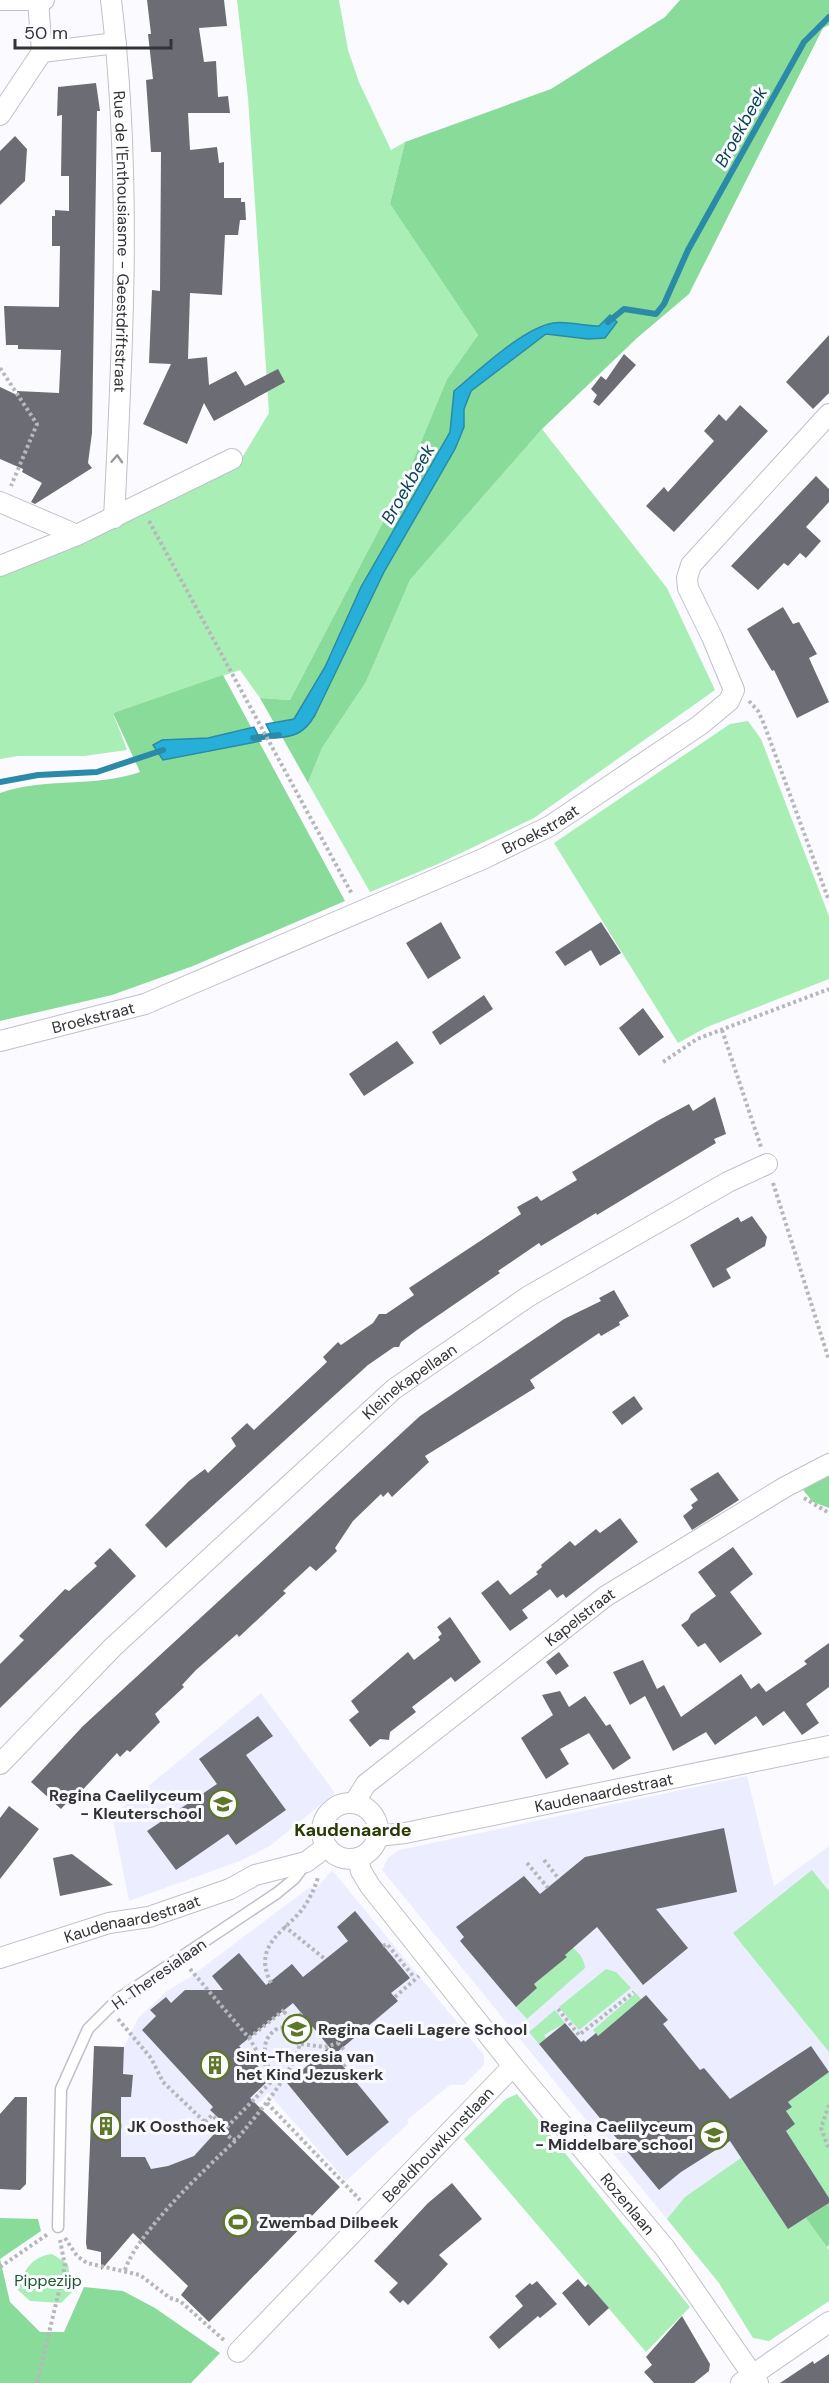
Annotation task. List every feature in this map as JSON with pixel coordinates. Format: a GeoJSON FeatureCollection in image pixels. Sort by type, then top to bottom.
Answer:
{"type":"FeatureCollection","features":[{"type":"Feature","properties":{"kind":"street"},"geometry":{"type":"LineString","coordinates":[[0,0],[44,0]]}},
{"type":"Feature","properties":{"kind":"street","name":"Rue de l'Enthousiasme - Geestdriftstraat"},"geometry":{"type":"LineString","coordinates":[[111,0],[116,43],[125,222],[123,351],[114,518]]}},
{"type":"Feature","properties":{"kind":"street"},"geometry":{"type":"LineString","coordinates":[[0,115],[42,52],[38,1]]}},
{"type":"Feature","properties":{"kind":"street"},"geometry":{"type":"LineString","coordinates":[[42,52],[116,43]]}},
{"type":"Feature","properties":{"kind":"street"},"geometry":{"type":"LineString","coordinates":[[734,690],[712,637],[687,588],[688,572],[696,558],[829,414]]}},
{"type":"Feature","properties":{"kind":"street"},"geometry":{"type":"LineString","coordinates":[[0,566],[114,518],[232,459]]}},
{"type":"Feature","properties":{"kind":"street"},"geometry":{"type":"LineString","coordinates":[[2,503],[77,535]]}},
{"type":"Feature","properties":{"kind":"street","name":"Broekstraat"},"geometry":{"type":"LineString","coordinates":[[0,1041],[62,1028],[145,1004],[475,863],[550,826],[700,725],[729,701],[734,690]]}},
{"type":"Feature","properties":{"kind":"street","name":"Kleinekapellaan"},"geometry":{"type":"LineString","coordinates":[[0,1764],[113,1647],[394,1389],[529,1296],[728,1182],[767,1164]]}},
{"type":"Feature","properties":{"kind":"street","name":"Kapelstraat"},"geometry":{"type":"LineString","coordinates":[[354,1803],[366,1784],[606,1596],[785,1487],[829,1464]]}},
{"type":"Feature","properties":{"kind":"street","name":"Kaudenaardestraat"},"geometry":{"type":"LineString","coordinates":[[378,1836],[405,1833],[829,1746]]}},
{"type":"Feature","properties":{"kind":"street"},"geometry":{"type":"LineString","coordinates":[[354,1803],[370,1811],[378,1827],[378,1836],[371,1850],[358,1858],[338,1857],[326,1847],[321,1831],[328,1813],[336,1806],[354,1803]]}},
{"type":"Feature","properties":{"kind":"street","name":"Kaudenaardestraat"},"geometry":{"type":"LineString","coordinates":[[0,1958],[109,1923],[149,1917],[230,1889],[255,1875],[313,1865],[326,1847]]}},
{"type":"Feature","properties":{"kind":"street","name":"Rozenlaan"},"geometry":{"type":"LineString","coordinates":[[358,1858],[361,1871],[370,1886],[513,2066],[665,2248],[750,2380]]}},
{"type":"Feature","properties":{"kind":"street","name":"Beeldhouwkunstlaan"},"geometry":{"type":"LineString","coordinates":[[238,2352],[513,2066]]}},
{"type":"Feature","properties":{"kind":"street"},"geometry":{"type":"LineString","coordinates":[[750,2380],[829,2322]]}},
{"type":"Feature","properties":{"kind":"lane","name":"H. Theresialaan"},"geometry":{"type":"LineString","coordinates":[[58,2227],[61,2089],[88,2029],[117,1999],[277,1893],[313,1865]]}},
{"type":"Feature","properties":{"kind":"path"},"geometry":{"type":"LineString","coordinates":[[0,368],[38,424],[2,503]]}},
{"type":"Feature","properties":{"kind":"path"},"geometry":{"type":"LineString","coordinates":[[140,505],[362,912]]}},
{"type":"Feature","properties":{"kind":"path"},"geometry":{"type":"LineString","coordinates":[[734,690],[758,711],[829,901]]}},
{"type":"Feature","properties":{"kind":"path"},"geometry":{"type":"LineString","coordinates":[[663,1062],[698,1039],[829,989]]}},
{"type":"Feature","properties":{"kind":"path"},"geometry":{"type":"LineString","coordinates":[[722,1030],[829,1359]]}},
{"type":"Feature","properties":{"kind":"path"},"geometry":{"type":"LineString","coordinates":[[544,1860],[559,1879]]}},
{"type":"Feature","properties":{"kind":"path"},"geometry":{"type":"LineString","coordinates":[[527,1863],[548,1888]]}},
{"type":"Feature","properties":{"kind":"path"},"geometry":{"type":"LineString","coordinates":[[271,1983],[266,1971],[268,1952],[278,1932],[304,1908],[316,1885],[313,1865]]}},
{"type":"Feature","properties":{"kind":"path"},"geometry":{"type":"LineString","coordinates":[[284,1926],[325,1959]]}},
{"type":"Feature","properties":{"kind":"path"},"geometry":{"type":"LineString","coordinates":[[383,1946],[387,1944],[414,1980],[395,1997]]}},
{"type":"Feature","properties":{"kind":"path"},"geometry":{"type":"LineString","coordinates":[[202,1984],[249,2038],[270,2073]]}},
{"type":"Feature","properties":{"kind":"path"},"geometry":{"type":"LineString","coordinates":[[558,2008],[579,2035],[633,1992]]}},
{"type":"Feature","properties":{"kind":"path"},"geometry":{"type":"LineString","coordinates":[[109,2008],[151,2058],[163,2082],[209,2126],[213,2122],[230,2138],[237,2139]]}},
{"type":"Feature","properties":{"kind":"path"},"geometry":{"type":"LineString","coordinates":[[125,2271],[142,2240],[205,2169],[237,2139],[278,2091],[301,2044],[300,2031],[284,2011],[249,2038]]}},
{"type":"Feature","properties":{"kind":"path"},"geometry":{"type":"LineString","coordinates":[[205,2122],[212,2115],[226,2128],[273,2080],[263,2048],[266,2038],[278,2028],[296,2026],[300,2020],[297,2017],[302,2013]]}},
{"type":"Feature","properties":{"kind":"path"},"geometry":{"type":"LineString","coordinates":[[301,2044],[325,2047],[338,2043],[350,2034]]}},
{"type":"Feature","properties":{"kind":"path"},"geometry":{"type":"LineString","coordinates":[[338,2043],[352,2059],[343,2066]]}},
{"type":"Feature","properties":{"kind":"path"},"geometry":{"type":"LineString","coordinates":[[267,2103],[372,2213]]}},
{"type":"Feature","properties":{"kind":"path"},"geometry":{"type":"LineString","coordinates":[[829,2105],[821,2128],[829,2149]]}},
{"type":"Feature","properties":{"kind":"path"},"geometry":{"type":"LineString","coordinates":[[0,2267],[58,2227]]}},
{"type":"Feature","properties":{"kind":"path"},"geometry":{"type":"LineString","coordinates":[[58,2227],[77,2256],[87,2263],[141,2275],[170,2298],[180,2301],[238,2352]]}},
{"type":"Feature","properties":{"kind":"path"},"geometry":{"type":"LineString","coordinates":[[37,2383],[65,2266],[58,2227]]}},
{"type":"Feature","properties":{"kind":"shaded area","name":"Regina Caelilyceum - Kleuterschool"},"geometry":{"type":"Polygon","coordinates":[[[261,1693],[335,1793],[270,1846],[240,1861],[129,1901],[112,1816],[261,1693]]]}},
{"type":"Feature","properties":{"kind":"shaded area","name":"Regina Caelilyceum - Middelbare school"},"geometry":{"type":"Polygon","coordinates":[[[747,1776],[774,1886],[829,1846],[829,2301],[769,2341],[753,2338],[719,2283],[382,1870],[388,1858],[399,1850],[747,1776]]]}},
{"type":"Feature","properties":{"kind":"shaded area","name":"Regina Caeli Lagere School"},"geometry":{"type":"Polygon","coordinates":[[[332,1870],[484,2055],[484,2065],[464,2085],[450,2085],[407,2120],[409,2123],[346,2181],[268,2093],[183,2184],[88,2177],[89,2155],[121,2156],[121,2097],[131,2096],[133,2075],[123,2074],[124,2047],[138,2018],[167,1991],[190,1977],[310,1887],[315,1890],[332,1870]]]}},
{"type":"Feature","properties":{"kind":"green space"},"geometry":{"type":"Polygon","coordinates":[[[237,0],[339,0],[348,50],[359,82],[391,150],[405,142],[390,204],[478,335],[447,379],[405,480],[290,700],[260,698],[240,670],[113,713],[127,750],[84,756],[18,756],[0,759],[0,576],[237,466],[269,413],[248,98],[237,0]]]}},
{"type":"Feature","properties":{"kind":"green space"},"geometry":{"type":"Polygon","coordinates":[[[680,0],[829,0],[829,25],[823,28],[689,294],[637,338],[542,429],[410,580],[366,682],[322,748],[308,783],[260,698],[290,700],[405,480],[447,379],[478,335],[390,204],[405,142],[551,89],[665,17],[680,0]]]}},
{"type":"Feature","properties":{"kind":"green space"},"geometry":{"type":"Polygon","coordinates":[[[542,429],[667,588],[715,690],[534,818],[438,864],[370,892],[308,783],[322,748],[366,682],[410,580],[542,429]]]}},
{"type":"Feature","properties":{"kind":"green space"},"geometry":{"type":"Polygon","coordinates":[[[223,675],[345,901],[193,966],[112,995],[0,1021],[0,793],[34,785],[105,780],[140,772],[113,713],[223,675]]]}},
{"type":"Feature","properties":{"kind":"green space"},"geometry":{"type":"Polygon","coordinates":[[[748,721],[761,739],[829,916],[829,979],[707,1027],[678,1043],[554,843],[730,724],[748,721]]]}},
{"type":"Feature","properties":{"kind":"green space"},"geometry":{"type":"Polygon","coordinates":[[[829,1475],[829,1508],[813,1502],[803,1490],[829,1475]]]}},
{"type":"Feature","properties":{"kind":"green space"},"geometry":{"type":"Polygon","coordinates":[[[812,1870],[829,1891],[829,2052],[733,1933],[812,1870]]]}},
{"type":"Feature","properties":{"kind":"green space"},"geometry":{"type":"Polygon","coordinates":[[[548,1935],[577,1951],[585,1968],[527,2019],[516,2007],[537,1988],[534,1984],[567,1957],[548,1935]]]}},
{"type":"Feature","properties":{"kind":"green space"},"geometry":{"type":"Polygon","coordinates":[[[606,1969],[616,1972],[631,1988],[579,2030],[559,2007],[606,1969]]]}},
{"type":"Feature","properties":{"kind":"green space"},"geometry":{"type":"Polygon","coordinates":[[[636,1993],[647,2006],[600,2039],[593,2030],[636,1993]]]}},
{"type":"Feature","properties":{"kind":"green space"},"geometry":{"type":"Polygon","coordinates":[[[555,2010],[565,2023],[544,2035],[546,2038],[539,2044],[529,2032],[555,2010]]]}},
{"type":"Feature","properties":{"kind":"green space"},"geometry":{"type":"Polygon","coordinates":[[[829,2072],[829,2198],[786,2131],[795,2124],[786,2111],[792,2107],[788,2102],[829,2072]]]}},
{"type":"Feature","properties":{"kind":"green space"},"geometry":{"type":"Polygon","coordinates":[[[517,2094],[690,2307],[646,2352],[464,2139],[506,2099],[517,2094]]]}},
{"type":"Feature","properties":{"kind":"green space"},"geometry":{"type":"Polygon","coordinates":[[[741,2158],[788,2228],[806,2218],[829,2250],[829,2301],[769,2341],[753,2338],[719,2283],[667,2219],[685,2197],[741,2158]]]}},
{"type":"Feature","properties":{"kind":"green space"},"geometry":{"type":"Polygon","coordinates":[[[829,2203],[829,2245],[827,2247],[806,2218],[829,2203]]]}},
{"type":"Feature","properties":{"kind":"green space"},"geometry":{"type":"Polygon","coordinates":[[[0,2218],[38,2219],[41,2231],[0,2259],[0,2218]]]}},
{"type":"Feature","properties":{"kind":"green space","name":"Pippezijp"},"geometry":{"type":"Polygon","coordinates":[[[52,2254],[68,2264],[72,2292],[61,2303],[30,2301],[18,2290],[22,2277],[29,2266],[39,2258],[52,2254]]]}},
{"type":"Feature","properties":{"kind":"green space"},"geometry":{"type":"Polygon","coordinates":[[[0,2259],[10,2302],[40,2332],[64,2332],[84,2287],[123,2291],[155,2308],[220,2353],[191,2383],[0,2383],[0,2259]]]}},
{"type":"Feature","properties":{"kind":"water"},"geometry":{"type":"Polygon","coordinates":[[[610,315],[617,322],[605,338],[588,339],[546,334],[471,391],[464,409],[464,427],[455,449],[384,572],[315,715],[298,733],[273,738],[266,724],[294,719],[325,667],[361,587],[450,432],[454,391],[528,333],[553,323],[599,326],[610,315]]]}},
{"type":"Feature","properties":{"kind":"water"},"geometry":{"type":"Polygon","coordinates":[[[254,727],[261,741],[163,760],[153,745],[162,740],[208,738],[254,727]]]}},
{"type":"Feature","properties":{"kind":"building"},"geometry":{"type":"Polygon","coordinates":[[[147,0],[224,0],[227,26],[199,28],[204,62],[216,61],[218,97],[228,96],[230,113],[188,113],[190,150],[217,147],[219,163],[224,162],[224,198],[241,198],[241,202],[245,202],[246,220],[240,220],[238,235],[225,235],[222,295],[190,293],[188,359],[207,357],[209,385],[236,371],[245,386],[278,369],[285,382],[214,421],[204,403],[187,444],[143,424],[171,364],[149,363],[152,290],[160,291],[161,152],[151,152],[146,80],[153,79],[147,0]]]}},
{"type":"Feature","properties":{"kind":"building"},"geometry":{"type":"Polygon","coordinates":[[[96,83],[100,111],[97,111],[92,433],[88,463],[92,468],[35,504],[31,502],[42,483],[22,472],[23,469],[0,459],[0,387],[17,395],[17,391],[59,393],[61,350],[18,349],[18,345],[6,345],[4,306],[59,307],[60,246],[52,246],[52,216],[55,216],[55,210],[69,211],[69,176],[61,176],[62,115],[57,116],[58,87],[96,83]]]}},
{"type":"Feature","properties":{"kind":"building"},"geometry":{"type":"Polygon","coordinates":[[[15,136],[27,149],[25,181],[0,205],[0,151],[15,136]]]}},
{"type":"Feature","properties":{"kind":"building"},"geometry":{"type":"Polygon","coordinates":[[[829,335],[829,393],[813,409],[786,382],[829,335]]]}},
{"type":"Feature","properties":{"kind":"building"},"geometry":{"type":"Polygon","coordinates":[[[624,354],[636,365],[599,406],[593,402],[597,395],[591,389],[601,376],[606,380],[624,354]]]}},
{"type":"Feature","properties":{"kind":"building"},"geometry":{"type":"Polygon","coordinates":[[[740,405],[768,431],[674,532],[646,506],[664,487],[668,492],[714,441],[704,431],[719,414],[726,421],[740,405]]]}},
{"type":"Feature","properties":{"kind":"building"},"geometry":{"type":"Polygon","coordinates":[[[816,476],[829,489],[829,502],[806,527],[821,541],[806,558],[800,553],[788,566],[784,563],[758,590],[731,566],[816,476]]]}},
{"type":"Feature","properties":{"kind":"building"},"geometry":{"type":"Polygon","coordinates":[[[783,607],[793,624],[799,622],[817,654],[809,658],[829,702],[797,718],[774,670],[772,671],[747,629],[783,607]]]}},
{"type":"Feature","properties":{"kind":"building"},"geometry":{"type":"Polygon","coordinates":[[[441,922],[461,958],[428,979],[406,943],[441,922]]]}},
{"type":"Feature","properties":{"kind":"building"},"geometry":{"type":"Polygon","coordinates":[[[601,922],[621,953],[600,966],[591,950],[565,966],[555,952],[601,922]]]}},
{"type":"Feature","properties":{"kind":"building"},"geometry":{"type":"Polygon","coordinates":[[[484,995],[493,1009],[440,1045],[432,1032],[484,995]]]}},
{"type":"Feature","properties":{"kind":"building"},"geometry":{"type":"Polygon","coordinates":[[[643,1008],[664,1037],[639,1056],[619,1028],[643,1008]]]}},
{"type":"Feature","properties":{"kind":"building"},"geometry":{"type":"Polygon","coordinates":[[[397,1041],[414,1063],[364,1096],[349,1074],[397,1041]]]}},
{"type":"Feature","properties":{"kind":"building"},"geometry":{"type":"Polygon","coordinates":[[[715,1097],[726,1134],[714,1139],[716,1143],[597,1215],[596,1213],[541,1246],[539,1243],[417,1330],[401,1342],[399,1347],[394,1347],[368,1365],[166,1548],[145,1525],[189,1481],[205,1469],[208,1473],[236,1446],[231,1438],[247,1423],[254,1430],[327,1362],[323,1357],[338,1342],[341,1345],[373,1323],[379,1314],[386,1314],[414,1295],[409,1288],[521,1214],[517,1207],[537,1196],[541,1201],[577,1180],[572,1172],[689,1104],[693,1111],[715,1097]]]}},
{"type":"Feature","properties":{"kind":"building"},"geometry":{"type":"Polygon","coordinates":[[[752,1216],[767,1237],[765,1246],[726,1269],[731,1278],[713,1288],[690,1245],[738,1217],[741,1222],[752,1216]]]}},
{"type":"Feature","properties":{"kind":"building"},"geometry":{"type":"Polygon","coordinates":[[[614,1290],[629,1316],[619,1322],[620,1325],[601,1336],[599,1333],[530,1380],[535,1388],[425,1456],[429,1462],[392,1497],[388,1492],[383,1497],[381,1494],[353,1521],[335,1548],[337,1551],[329,1559],[316,1571],[310,1566],[283,1591],[286,1593],[239,1637],[237,1634],[196,1670],[182,1685],[184,1687],[155,1714],[160,1722],[130,1752],[127,1750],[120,1757],[117,1753],[76,1797],[74,1795],[61,1809],[31,1782],[83,1726],[420,1416],[564,1319],[601,1301],[599,1298],[614,1290]]]}},
{"type":"Feature","properties":{"kind":"building"},"geometry":{"type":"Polygon","coordinates":[[[634,1396],[643,1409],[622,1425],[612,1412],[634,1396]]]}},
{"type":"Feature","properties":{"kind":"building"},"geometry":{"type":"Polygon","coordinates":[[[718,1472],[739,1500],[692,1530],[683,1516],[693,1508],[691,1505],[698,1500],[690,1489],[718,1472]]]}},
{"type":"Feature","properties":{"kind":"building"},"geometry":{"type":"Polygon","coordinates":[[[620,1518],[638,1542],[566,1598],[563,1594],[557,1598],[550,1589],[522,1610],[528,1618],[510,1631],[481,1593],[498,1580],[510,1595],[538,1574],[536,1572],[542,1567],[541,1565],[570,1541],[575,1546],[596,1529],[600,1533],[620,1518]]]}},
{"type":"Feature","properties":{"kind":"building"},"geometry":{"type":"Polygon","coordinates":[[[733,1547],[753,1574],[730,1592],[762,1634],[720,1663],[705,1643],[698,1647],[681,1625],[688,1620],[691,1614],[716,1596],[698,1572],[733,1547]]]}},
{"type":"Feature","properties":{"kind":"building"},"geometry":{"type":"Polygon","coordinates":[[[110,1548],[136,1576],[0,1708],[0,1664],[24,1640],[19,1636],[65,1589],[69,1591],[97,1566],[94,1563],[110,1548]]]}},
{"type":"Feature","properties":{"kind":"building"},"geometry":{"type":"Polygon","coordinates":[[[450,1617],[481,1662],[455,1682],[451,1677],[412,1707],[416,1712],[390,1732],[389,1740],[380,1739],[370,1747],[349,1720],[359,1712],[351,1701],[408,1652],[414,1660],[440,1640],[438,1637],[442,1634],[437,1627],[450,1617]]]}},
{"type":"Feature","properties":{"kind":"building"},"geometry":{"type":"Polygon","coordinates":[[[829,1643],[829,1687],[806,1704],[819,1723],[802,1735],[784,1711],[763,1726],[756,1716],[715,1745],[706,1732],[673,1751],[645,1696],[630,1705],[613,1672],[643,1660],[657,1689],[664,1685],[681,1717],[741,1674],[751,1689],[759,1683],[766,1692],[807,1664],[804,1661],[829,1643]]]}},
{"type":"Feature","properties":{"kind":"building"},"geometry":{"type":"Polygon","coordinates":[[[559,1652],[569,1666],[556,1675],[546,1662],[559,1652]]]}},
{"type":"Feature","properties":{"kind":"building"},"geometry":{"type":"Polygon","coordinates":[[[560,1691],[569,1707],[585,1696],[606,1726],[610,1724],[631,1758],[613,1770],[589,1733],[560,1749],[569,1764],[546,1779],[521,1738],[553,1715],[542,1695],[560,1691]]]}},
{"type":"Feature","properties":{"kind":"building"},"geometry":{"type":"Polygon","coordinates":[[[258,1716],[273,1736],[246,1755],[286,1810],[236,1845],[228,1834],[176,1870],[147,1831],[217,1784],[199,1759],[258,1716]]]}},
{"type":"Feature","properties":{"kind":"building"},"geometry":{"type":"Polygon","coordinates":[[[9,1806],[39,1829],[0,1879],[0,1818],[9,1806]]]}},
{"type":"Feature","properties":{"kind":"building"},"geometry":{"type":"Polygon","coordinates":[[[724,1828],[737,1892],[656,1909],[688,1948],[643,1985],[597,1927],[565,1955],[567,1957],[534,1984],[537,1988],[516,2007],[460,1941],[464,1937],[456,1927],[524,1876],[540,1894],[585,1857],[724,1828]]]}},
{"type":"Feature","properties":{"kind":"building"},"geometry":{"type":"Polygon","coordinates":[[[72,1854],[113,1885],[60,1896],[53,1858],[72,1854]]]}},
{"type":"Feature","properties":{"kind":"building"},"geometry":{"type":"Polygon","coordinates":[[[355,1911],[410,1978],[391,1993],[398,2001],[335,2054],[293,2003],[239,2046],[270,2079],[250,2098],[340,2187],[209,2322],[181,2295],[188,2286],[133,2233],[101,2270],[101,2252],[87,2249],[86,2243],[94,2046],[124,2047],[123,2074],[133,2075],[131,2097],[121,2097],[121,2157],[145,2157],[151,2169],[168,2166],[194,2156],[224,2123],[210,2110],[213,2107],[142,2030],[156,2016],[150,2010],[166,1997],[171,2003],[185,1990],[223,1990],[212,1976],[239,1953],[266,1985],[292,1964],[303,1977],[348,1941],[337,1927],[355,1911]]]}},
{"type":"Feature","properties":{"kind":"building"},"geometry":{"type":"Polygon","coordinates":[[[646,1995],[668,2020],[663,2024],[700,2070],[704,2068],[730,2099],[811,2046],[829,2072],[788,2102],[792,2107],[786,2111],[795,2124],[786,2131],[829,2198],[829,2203],[788,2229],[730,2141],[681,2172],[659,2190],[539,2044],[565,2023],[581,2042],[584,2040],[585,2042],[596,2033],[598,2036],[646,1995]]]}},
{"type":"Feature","properties":{"kind":"building"},"geometry":{"type":"Polygon","coordinates":[[[328,2048],[389,2122],[347,2156],[287,2083],[328,2048]]]}},
{"type":"Feature","properties":{"kind":"building"},"geometry":{"type":"Polygon","coordinates":[[[15,2097],[27,2097],[26,2184],[20,2190],[0,2189],[0,2114],[15,2097]]]}},
{"type":"Feature","properties":{"kind":"building"},"geometry":{"type":"Polygon","coordinates":[[[452,2183],[482,2219],[439,2255],[448,2264],[432,2281],[408,2305],[403,2300],[400,2303],[389,2292],[398,2283],[374,2261],[428,2203],[452,2183]]]}},
{"type":"Feature","properties":{"kind":"building"},"geometry":{"type":"Polygon","coordinates":[[[578,2279],[585,2287],[588,2284],[609,2308],[589,2326],[562,2293],[578,2279]]]}},
{"type":"Feature","properties":{"kind":"building"},"geometry":{"type":"Polygon","coordinates":[[[537,2281],[557,2304],[540,2318],[538,2316],[499,2349],[489,2337],[523,2306],[515,2296],[530,2283],[532,2285],[537,2281]]]}},
{"type":"Feature","properties":{"kind":"building"},"geometry":{"type":"Polygon","coordinates":[[[682,2316],[710,2364],[709,2371],[694,2383],[654,2383],[644,2372],[652,2365],[646,2357],[682,2316]]]}},
{"type":"Feature","properties":{"kind":"building"},"geometry":{"type":"Polygon","coordinates":[[[829,2354],[829,2383],[780,2383],[813,2361],[814,2364],[829,2354]]]}},
{"type":"Feature","properties":{"kind":"waterway","name":"Broekbeek"},"geometry":{"type":"LineString","coordinates":[[608,322],[624,309],[656,314],[664,304],[688,250],[804,42],[829,17]]}},
{"type":"Feature","properties":{"kind":"waterway","name":"Broekbeek"},"geometry":{"type":"LineString","coordinates":[[253,738],[279,735]]}},
{"type":"Feature","properties":{"kind":"waterway","name":"Broekbeek"},"geometry":{"type":"LineString","coordinates":[[0,782],[38,775],[97,772],[163,750]]}},
{"type":"Feature","properties":{"kind":"place","name":"Regina Caelilyceum - Kleuterschool"},"geometry":{"type":"Point","coordinates":[223,1804]}},
{"type":"Feature","properties":{"kind":"place","name":"Regina Caeli Lagere School"},"geometry":{"type":"Point","coordinates":[297,2029]}},
{"type":"Feature","properties":{"kind":"place","name":"Sint-Theresia van het Kind Jezuskerk"},"geometry":{"type":"Point","coordinates":[215,2065]}},
{"type":"Feature","properties":{"kind":"place","name":"JK Oosthoek"},"geometry":{"type":"Point","coordinates":[106,2126]}},
{"type":"Feature","properties":{"kind":"place","name":"Regina Caelilyceum - Middelbare school"},"geometry":{"type":"Point","coordinates":[714,2135]}},
{"type":"Feature","properties":{"kind":"place","name":"Zwembad Dilbeek"},"geometry":{"type":"Point","coordinates":[238,2222]}},
{"type":"Feature","properties":{"kind":"district","name":"Kaudenaarde"},"geometry":{"type":"Point","coordinates":[353,1830]}}]}
